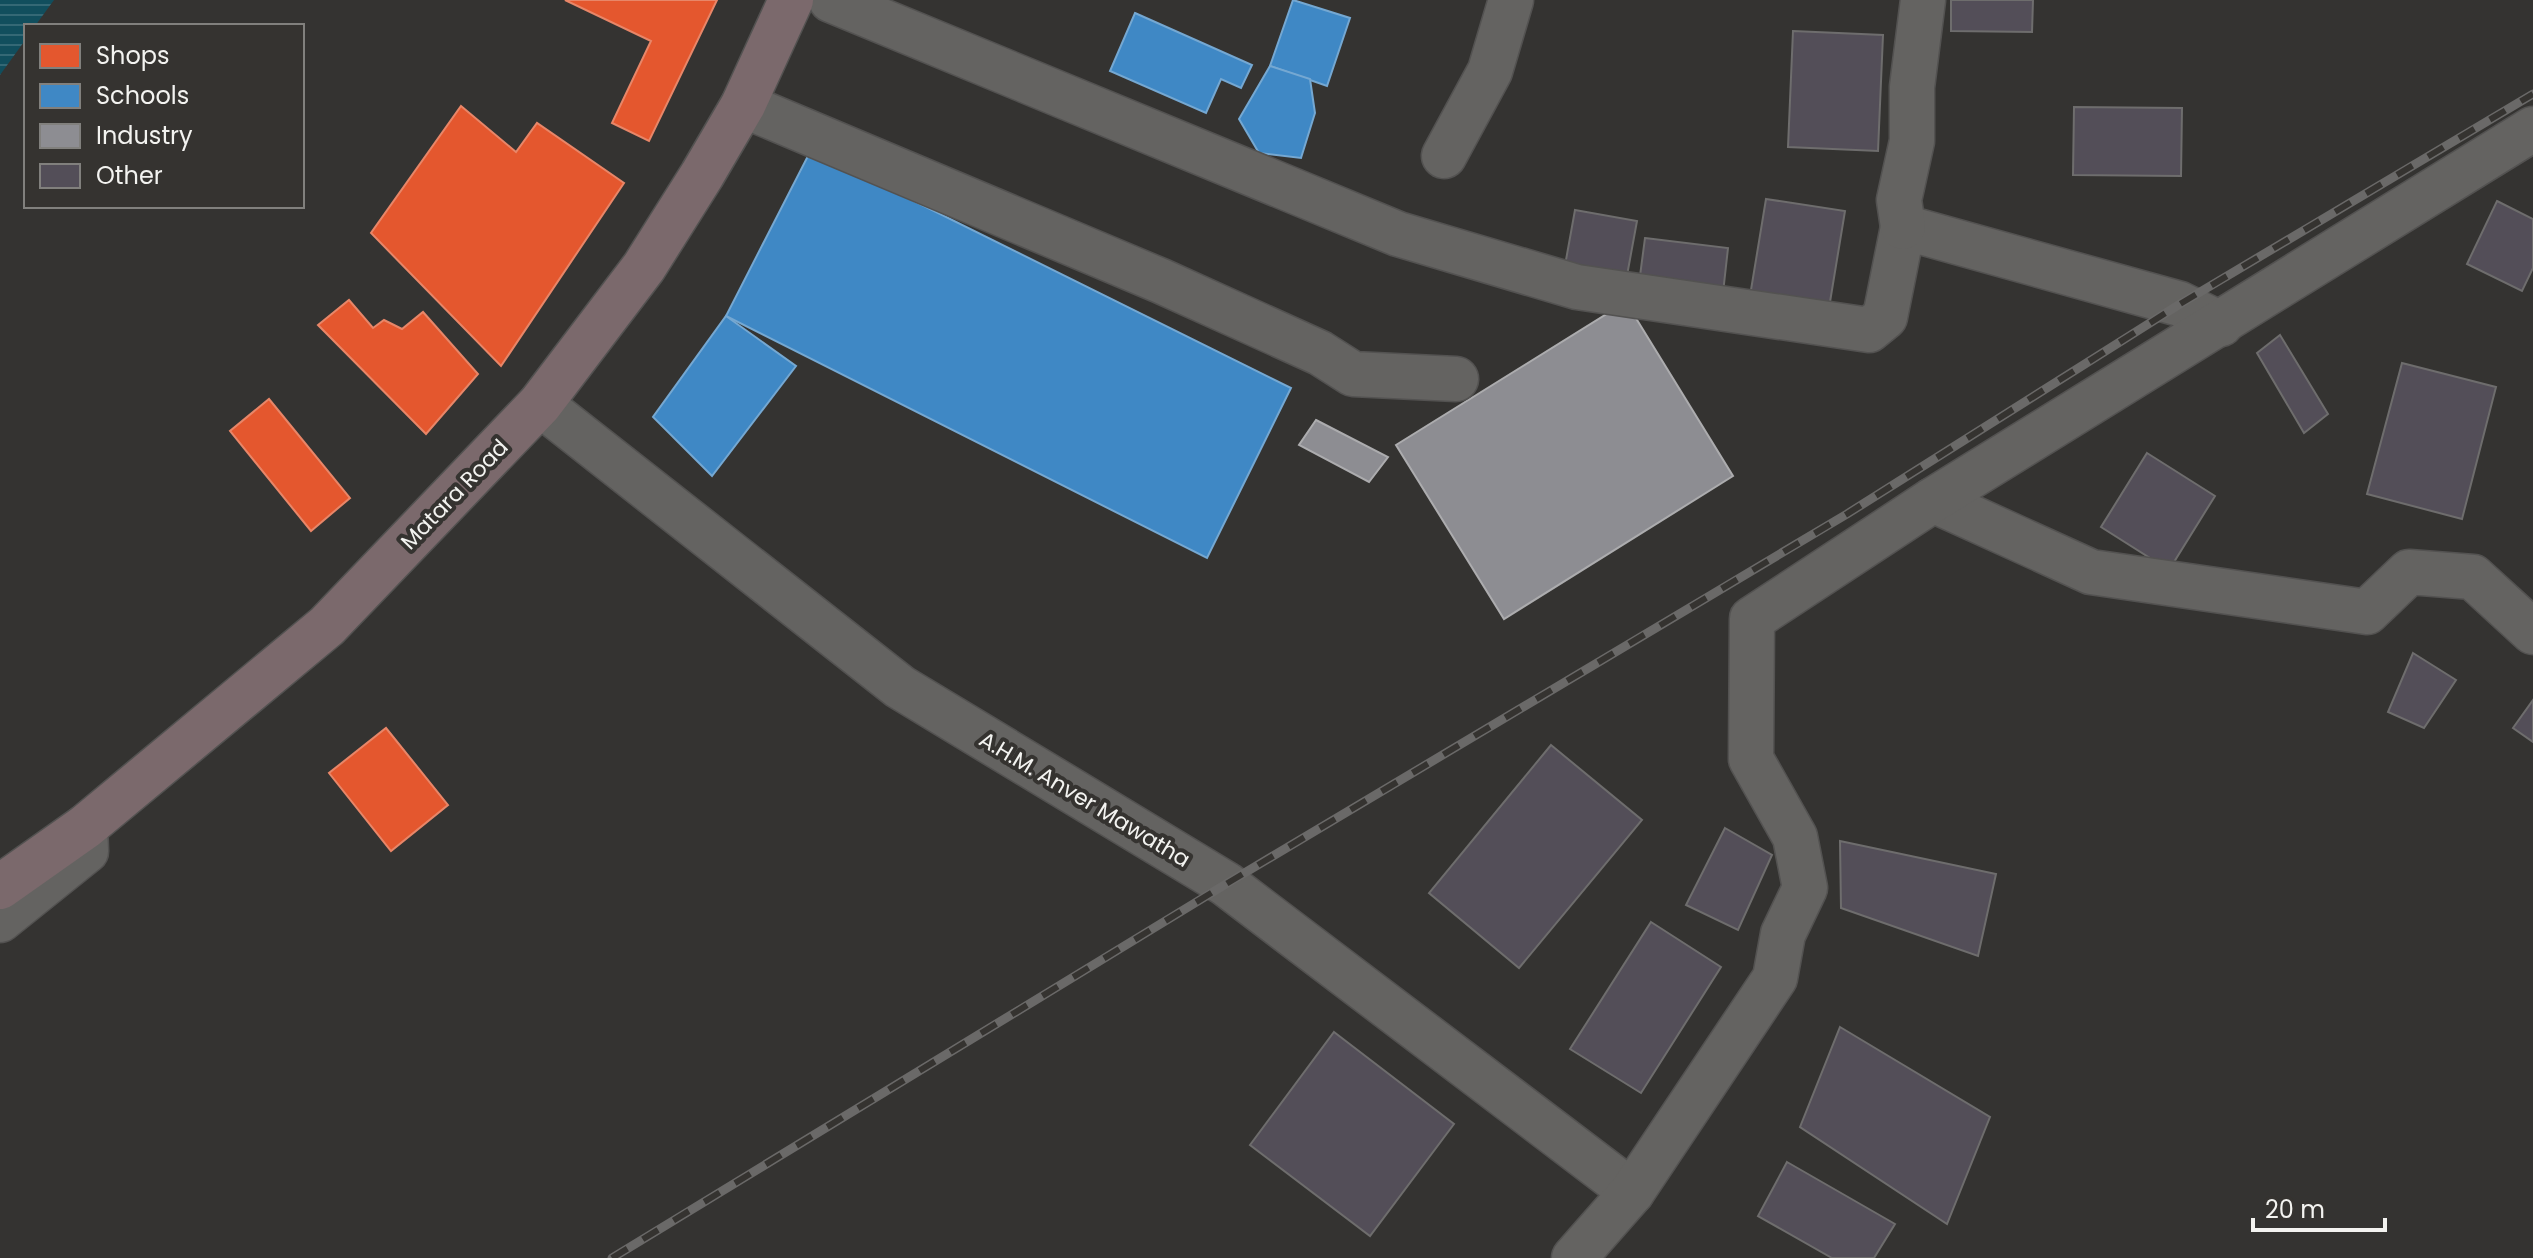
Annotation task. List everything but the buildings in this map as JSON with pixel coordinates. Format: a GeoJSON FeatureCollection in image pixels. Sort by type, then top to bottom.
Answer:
{"type":"FeatureCollection","features":[{"type":"Feature","properties":{"kind":"highway","name":"Matara Road"},"geometry":{"type":"LineString","coordinates":[[0,887],[85,827],[327,626],[540,404],[644,267],[743,105],[791,0]]}},
{"type":"Feature","properties":{"kind":"street"},"geometry":{"type":"LineString","coordinates":[[831,0],[1398,234],[1577,287],[1869,330],[1885,317],[1903,227],[1899,200],[1912,141],[1912,87],[1923,0]]}},
{"type":"Feature","properties":{"kind":"street"},"geometry":{"type":"LineString","coordinates":[[1444,156],[1490,71],[1511,0]]}},
{"type":"Feature","properties":{"kind":"street"},"geometry":{"type":"LineString","coordinates":[[743,105],[1202,299],[1320,353],[1353,374],[1456,379]]}},
{"type":"Feature","properties":{"kind":"street"},"geometry":{"type":"LineString","coordinates":[[1574,1258],[1632,1192],[1775,978],[1783,934],[1805,888],[1795,837],[1751,759],[1752,619],[1933,500],[2533,129]]}},
{"type":"Feature","properties":{"kind":"street"},"geometry":{"type":"LineString","coordinates":[[1903,227],[2180,304],[2221,324]]}},
{"type":"Feature","properties":{"kind":"street","name":"A.H.M. Anver Mawatha"},"geometry":{"type":"LineString","coordinates":[[540,404],[900,687],[1226,884],[1632,1192]]}},
{"type":"Feature","properties":{"kind":"street"},"geometry":{"type":"LineString","coordinates":[[1933,500],[2091,572],[2336,608],[2367,612],[2409,572],[2473,577],[2533,632]]}},
{"type":"Feature","properties":{"kind":"street"},"geometry":{"type":"LineString","coordinates":[[0,920],[86,851],[85,827]]}},
{"type":"Feature","properties":{"kind":"water"},"geometry":{"type":"Polygon","coordinates":[[[0,0],[54,0],[36,24],[24,24],[24,42],[0,75],[0,0]]]}},
{"type":"Feature","properties":{"kind":"railway"},"geometry":{"type":"LineString","coordinates":[[612,1258],[1226,884],[1847,514],[2180,304],[2533,94]]}}]}
